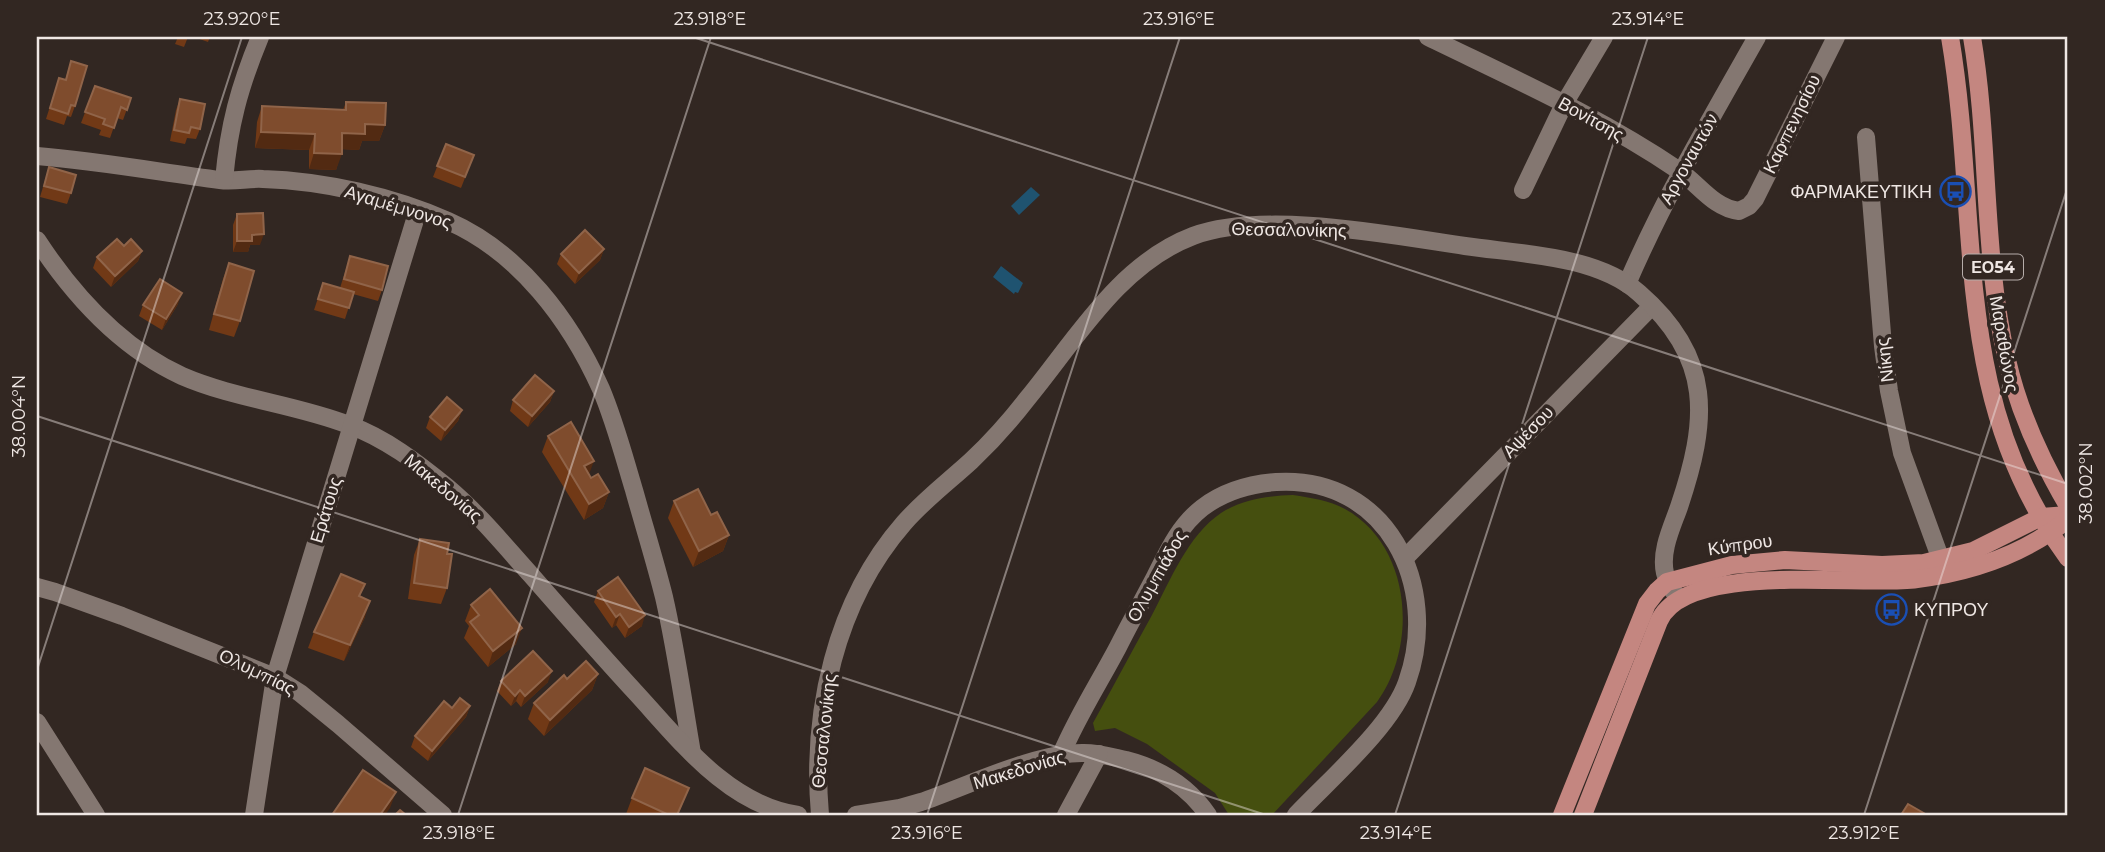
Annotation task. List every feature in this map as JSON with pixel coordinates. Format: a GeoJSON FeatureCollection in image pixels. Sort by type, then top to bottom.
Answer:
{"type":"FeatureCollection","features":[{"type":"Feature","properties":{"kind":"main road","name":"Μαραθώνος"},"geometry":{"type":"LineString","coordinates":[[1950,37],[1973,287],[1992,400],[2005,442],[2025,490],[2068,558]]}},
{"type":"Feature","properties":{"kind":"main road","name":"Μαραθώνος"},"geometry":{"type":"LineString","coordinates":[[1972,37],[1980,95],[1995,288],[2006,357],[2015,392],[2032,438],[2068,506]]}},
{"type":"Feature","properties":{"kind":"main road","name":"Κύπρου"},"geometry":{"type":"LineString","coordinates":[[1667,582],[1732,565],[1768,561],[1946,567],[2041,517],[2068,517]]}},
{"type":"Feature","properties":{"kind":"main road","name":"Κύπρου"},"geometry":{"type":"LineString","coordinates":[[1679,599],[1718,587],[1758,580],[1885,582],[2018,551],[2051,533],[2068,517]]}},
{"type":"Feature","properties":{"kind":"main road"},"geometry":{"type":"LineString","coordinates":[[1562,815],[1647,604],[1667,582]]}},
{"type":"Feature","properties":{"kind":"main road"},"geometry":{"type":"LineString","coordinates":[[1583,815],[1662,615],[1670,604],[1679,599]]}},
{"type":"Feature","properties":{"kind":"street"},"geometry":{"type":"LineString","coordinates":[[225,180],[235,105],[260,37]]}},
{"type":"Feature","properties":{"kind":"street","name":"Βονίτσης"},"geometry":{"type":"LineString","coordinates":[[1428,37],[1564,104],[1680,171],[1717,202],[1733,210],[1745,209]]}},
{"type":"Feature","properties":{"kind":"street"},"geometry":{"type":"LineString","coordinates":[[1523,190],[1564,104],[1604,37]]}},
{"type":"Feature","properties":{"kind":"street","name":"Αργοναυτών"},"geometry":{"type":"LineString","coordinates":[[1627,284],[1680,171],[1757,37]]}},
{"type":"Feature","properties":{"kind":"street","name":"Καρπενησίου"},"geometry":{"type":"LineString","coordinates":[[1745,209],[1755,199],[1836,37]]}},
{"type":"Feature","properties":{"kind":"street","name":"Νίκης"},"geometry":{"type":"LineString","coordinates":[[1866,137],[1889,390],[1902,453],[1946,567]]}},
{"type":"Feature","properties":{"kind":"street","name":"Αγαμέμνονος"},"geometry":{"type":"LineString","coordinates":[[37,156],[225,180],[263,179],[324,186],[418,209],[466,230],[504,256],[548,300],[588,363],[610,414],[655,560],[673,641],[692,753]]}},
{"type":"Feature","properties":{"kind":"street","name":"Εράτους"},"geometry":{"type":"LineString","coordinates":[[254,815],[275,677],[418,209]]}},
{"type":"Feature","properties":{"kind":"street","name":"Θεσσαλονίκης"},"geometry":{"type":"LineString","coordinates":[[820,815],[818,757],[824,695],[830,668],[846,622],[880,555],[918,508],[985,447],[1108,299],[1152,257],[1210,230],[1241,226],[1371,232],[1526,254],[1585,266],[1616,277],[1627,284],[1652,306],[1685,351],[1696,375],[1700,396],[1700,422],[1695,452],[1664,554],[1667,582]]}},
{"type":"Feature","properties":{"kind":"street","name":"Μακεδονίας"},"geometry":{"type":"LineString","coordinates":[[37,240],[89,307],[126,340],[168,369],[208,386],[352,425],[403,454],[460,498],[692,753],[736,791],[761,805],[798,815]]}},
{"type":"Feature","properties":{"kind":"street","name":"Αψέσου"},"geometry":{"type":"LineString","coordinates":[[1405,558],[1652,306]]}},
{"type":"Feature","properties":{"kind":"street","name":"Ολυμπιάδος"},"geometry":{"type":"LineString","coordinates":[[1062,755],[1080,714],[1171,544],[1191,518],[1213,500],[1239,488],[1267,483],[1299,482],[1329,488],[1353,499],[1373,514],[1395,540],[1405,558],[1413,583],[1417,610],[1416,644],[1408,681],[1397,703],[1377,730],[1296,815]]}},
{"type":"Feature","properties":{"kind":"street"},"geometry":{"type":"LineString","coordinates":[[1667,582],[1679,599]]}},
{"type":"Feature","properties":{"kind":"street","name":"Ολυμπίας"},"geometry":{"type":"LineString","coordinates":[[37,587],[148,626],[275,677],[329,716],[443,815]]}},
{"type":"Feature","properties":{"kind":"street"},"geometry":{"type":"LineString","coordinates":[[37,722],[96,815]]}},
{"type":"Feature","properties":{"kind":"street"},"geometry":{"type":"LineString","coordinates":[[1066,815],[1099,754]]}},
{"type":"Feature","properties":{"kind":"street","name":"Μακεδονίας"},"geometry":{"type":"LineString","coordinates":[[856,815],[910,805],[1019,766],[1062,755],[1099,754],[1140,763],[1170,777],[1191,793],[1208,815]]}},
{"type":"Feature","properties":{"kind":"green space"},"geometry":{"type":"Polygon","coordinates":[[[1293,495],[1326,501],[1345,509],[1367,526],[1384,547],[1402,598],[1403,626],[1399,653],[1390,679],[1377,702],[1272,815],[1229,815],[1215,793],[1147,744],[1115,728],[1095,731],[1093,723],[1181,560],[1199,533],[1221,513],[1238,504],[1265,497],[1293,495]]]}},
{"type":"Feature","properties":{"kind":"water"},"geometry":{"type":"Polygon","coordinates":[[[1031,187],[1040,195],[1019,215],[1011,206],[1031,187]]]}},
{"type":"Feature","properties":{"kind":"water"},"geometry":{"type":"Polygon","coordinates":[[[1001,266],[1023,283],[1018,293],[1014,294],[993,277],[1001,266]]]}},
{"type":"Feature","properties":{"kind":"building"},"geometry":{"type":"Polygon","coordinates":[[[71,61],[87,66],[75,106],[71,105],[68,114],[50,108],[59,78],[66,80],[71,61]]]}},
{"type":"Feature","properties":{"kind":"building"},"geometry":{"type":"Polygon","coordinates":[[[95,86],[131,98],[127,110],[121,107],[114,128],[103,124],[105,119],[85,112],[95,86]]]}},
{"type":"Feature","properties":{"kind":"building"},"geometry":{"type":"Polygon","coordinates":[[[180,99],[205,104],[200,129],[191,127],[189,133],[174,130],[180,99]]]}},
{"type":"Feature","properties":{"kind":"building"},"geometry":{"type":"Polygon","coordinates":[[[346,102],[386,103],[385,125],[365,124],[365,134],[342,133],[342,154],[314,153],[315,134],[261,132],[262,106],[346,110],[346,102]]]}},
{"type":"Feature","properties":{"kind":"building"},"geometry":{"type":"Polygon","coordinates":[[[446,144],[474,155],[465,177],[437,166],[446,144]]]}},
{"type":"Feature","properties":{"kind":"building"},"geometry":{"type":"Polygon","coordinates":[[[49,167],[76,175],[71,193],[44,186],[49,167]]]}},
{"type":"Feature","properties":{"kind":"building"},"geometry":{"type":"Polygon","coordinates":[[[263,213],[264,234],[252,235],[252,241],[237,241],[237,214],[263,213]]]}},
{"type":"Feature","properties":{"kind":"building"},"geometry":{"type":"Polygon","coordinates":[[[585,230],[604,249],[579,273],[561,254],[585,230]]]}},
{"type":"Feature","properties":{"kind":"building"},"geometry":{"type":"Polygon","coordinates":[[[117,239],[124,246],[131,239],[142,251],[115,276],[97,257],[117,239]]]}},
{"type":"Feature","properties":{"kind":"building"},"geometry":{"type":"Polygon","coordinates":[[[350,256],[388,266],[382,290],[344,279],[350,256]]]}},
{"type":"Feature","properties":{"kind":"building"},"geometry":{"type":"Polygon","coordinates":[[[229,263],[254,271],[240,321],[214,314],[229,263]]]}},
{"type":"Feature","properties":{"kind":"building"},"geometry":{"type":"Polygon","coordinates":[[[160,279],[182,293],[166,319],[143,305],[160,279]]]}},
{"type":"Feature","properties":{"kind":"building"},"geometry":{"type":"Polygon","coordinates":[[[323,283],[354,292],[349,308],[318,299],[323,283]]]}},
{"type":"Feature","properties":{"kind":"building"},"geometry":{"type":"Polygon","coordinates":[[[535,375],[554,391],[532,416],[513,400],[535,375]]]}},
{"type":"Feature","properties":{"kind":"building"},"geometry":{"type":"Polygon","coordinates":[[[447,397],[462,410],[445,430],[430,417],[447,397]]]}},
{"type":"Feature","properties":{"kind":"building"},"geometry":{"type":"Polygon","coordinates":[[[571,422],[594,461],[584,466],[591,478],[598,474],[609,492],[589,504],[548,436],[571,422]]]}},
{"type":"Feature","properties":{"kind":"building"},"geometry":{"type":"Polygon","coordinates":[[[698,489],[711,515],[717,512],[729,535],[699,551],[674,501],[698,489]]]}},
{"type":"Feature","properties":{"kind":"building"},"geometry":{"type":"Polygon","coordinates":[[[420,539],[449,543],[447,554],[452,554],[447,588],[414,583],[420,539]]]}},
{"type":"Feature","properties":{"kind":"building"},"geometry":{"type":"Polygon","coordinates":[[[341,574],[365,584],[359,596],[370,601],[350,645],[314,632],[341,574]]]}},
{"type":"Feature","properties":{"kind":"building"},"geometry":{"type":"Polygon","coordinates":[[[618,577],[645,615],[629,627],[620,614],[616,617],[598,591],[618,577]]]}},
{"type":"Feature","properties":{"kind":"building"},"geometry":{"type":"Polygon","coordinates":[[[490,589],[522,628],[493,651],[470,622],[479,615],[471,605],[490,589]]]}},
{"type":"Feature","properties":{"kind":"building"},"geometry":{"type":"Polygon","coordinates":[[[533,651],[552,671],[525,696],[520,690],[515,696],[501,681],[533,651]]]}},
{"type":"Feature","properties":{"kind":"building"},"geometry":{"type":"Polygon","coordinates":[[[586,661],[598,674],[550,720],[534,703],[564,675],[567,679],[586,661]]]}},
{"type":"Feature","properties":{"kind":"building"},"geometry":{"type":"Polygon","coordinates":[[[460,698],[470,706],[432,751],[415,736],[444,701],[452,708],[460,698]]]}},
{"type":"Feature","properties":{"kind":"building"},"geometry":{"type":"Polygon","coordinates":[[[645,768],[689,788],[677,815],[669,815],[632,798],[645,768]]]}},
{"type":"Feature","properties":{"kind":"building"},"geometry":{"type":"Polygon","coordinates":[[[363,770],[396,792],[380,815],[332,815],[363,770]]]}},
{"type":"Feature","properties":{"kind":"building"},"geometry":{"type":"Polygon","coordinates":[[[1908,804],[1927,815],[1901,815],[1908,804]]]}},
{"type":"Feature","properties":{"kind":"place","name":"ΦΑΡΜΑΚΕΥΤΙΚΗ"},"geometry":{"type":"Point","coordinates":[1955,192]}},
{"type":"Feature","properties":{"kind":"place","name":"ΚΥΠΡΟΥ"},"geometry":{"type":"Point","coordinates":[1891,610]}}]}
